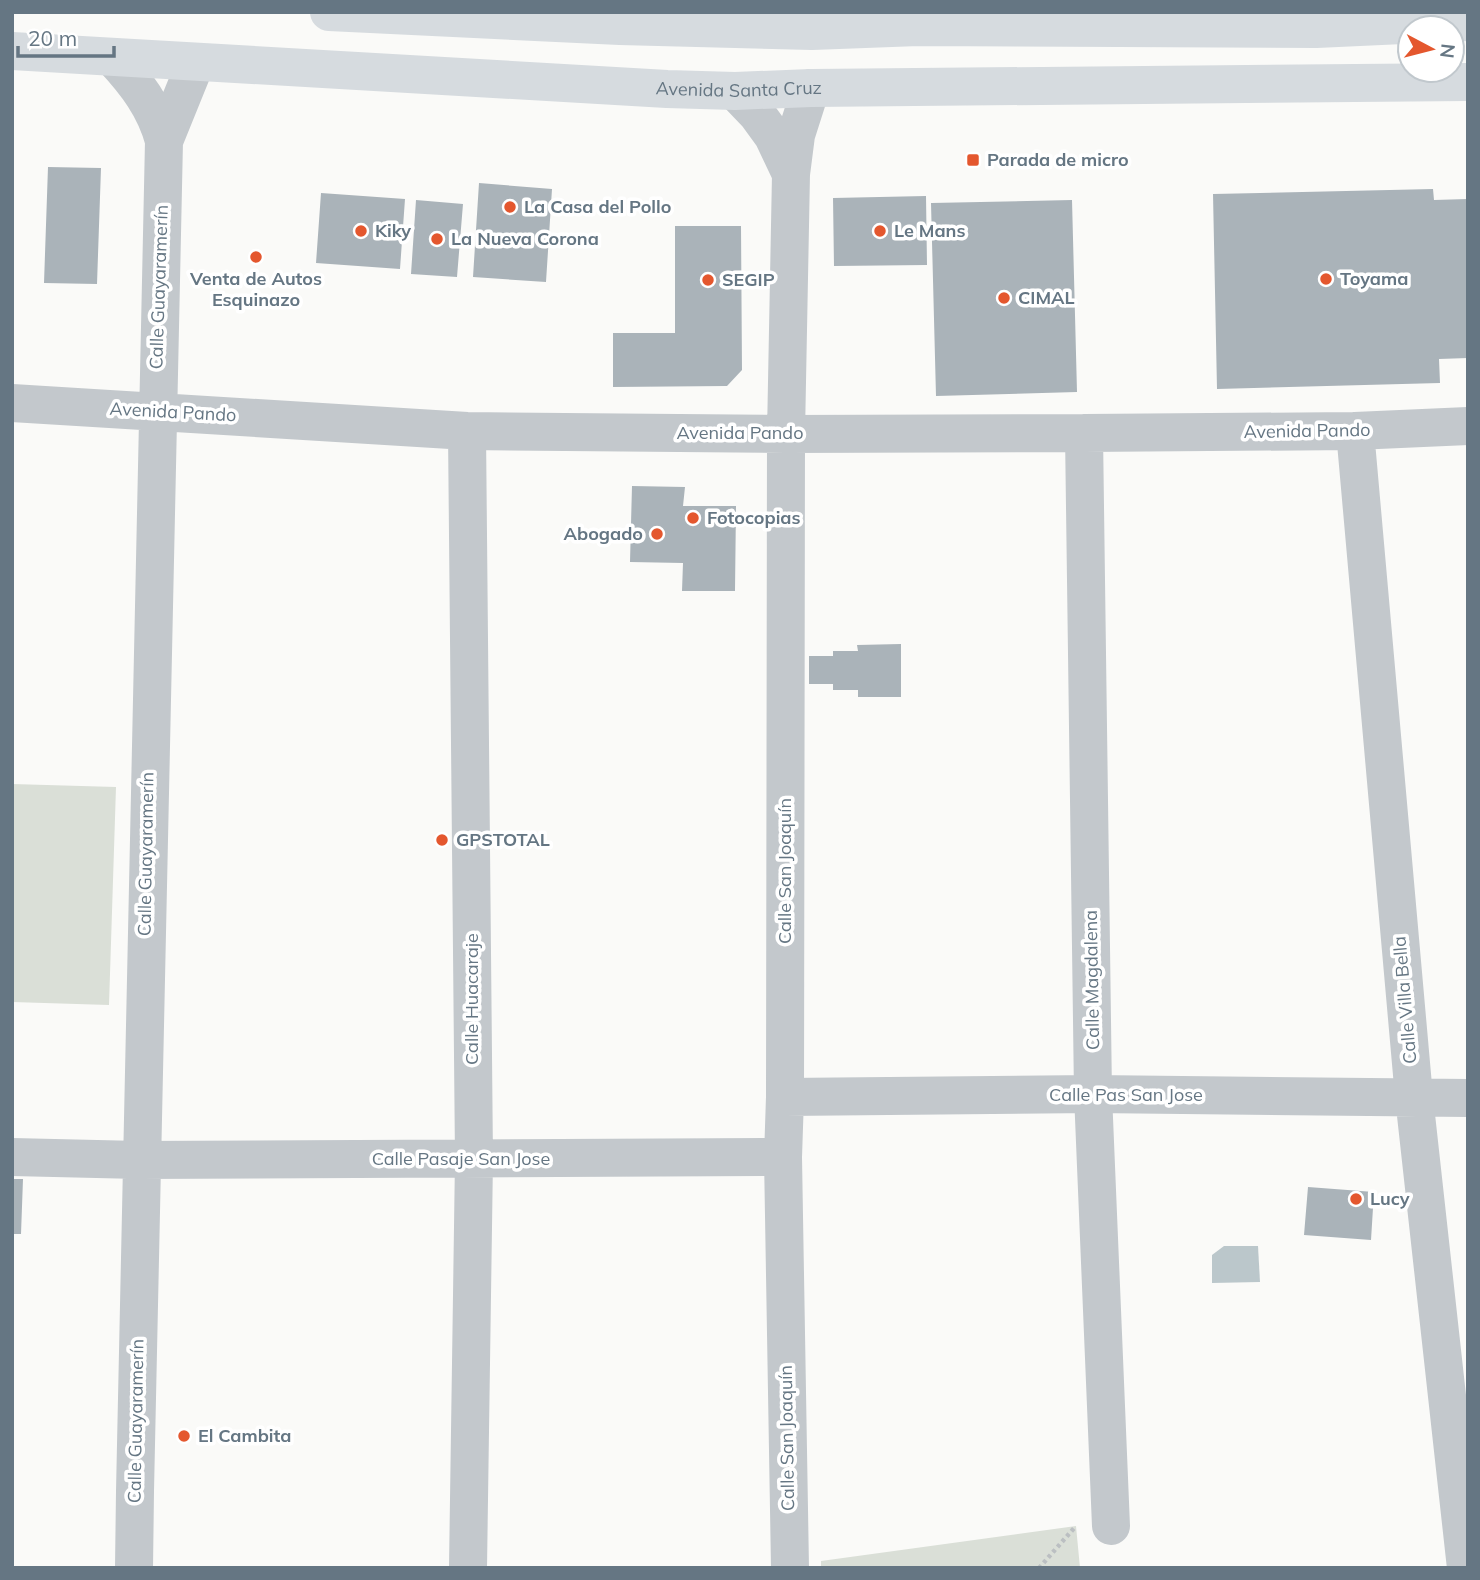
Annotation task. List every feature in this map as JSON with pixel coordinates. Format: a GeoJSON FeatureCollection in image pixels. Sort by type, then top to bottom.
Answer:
{"type":"FeatureCollection","features":[{"type":"Feature","properties":{"kind":"main road"},"geometry":{"type":"LineString","coordinates":[[328,12],[620,26],[812,31],[918,27],[1315,29],[1468,22]]}},
{"type":"Feature","properties":{"kind":"main road"},"geometry":{"type":"LineString","coordinates":[[822,12],[918,27]]}},
{"type":"Feature","properties":{"kind":"main road","name":"Avenida Santa Cruz"},"geometry":{"type":"LineString","coordinates":[[12,51],[735,91],[1468,82]]}},
{"type":"Feature","properties":{"kind":"street","name":"Calle Guayaramerín"},"geometry":{"type":"LineString","coordinates":[[113,58],[149,102],[164,141],[139,1160],[134,1568]]}},
{"type":"Feature","properties":{"kind":"street","name":"Calle Guayaramerín"},"geometry":{"type":"LineString","coordinates":[[164,141],[196,62]]}},
{"type":"Feature","properties":{"kind":"street","name":"Calle San Joaquín"},"geometry":{"type":"LineString","coordinates":[[790,1568],[783,1157],[786,434],[792,174],[796,135],[811,88]]}},
{"type":"Feature","properties":{"kind":"street","name":"Calle San Joaquín"},"geometry":{"type":"LineString","coordinates":[[735,91],[773,136],[792,174]]}},
{"type":"Feature","properties":{"kind":"street","name":"Avenida Pando"},"geometry":{"type":"LineString","coordinates":[[12,403],[467,431],[1084,433],[1355,431],[1468,426]]}},
{"type":"Feature","properties":{"kind":"street","name":"Calle Huacaraje"},"geometry":{"type":"LineString","coordinates":[[467,431],[474,1159],[468,1568]]}},
{"type":"Feature","properties":{"kind":"street","name":"Calle Villa Bella"},"geometry":{"type":"LineString","coordinates":[[1355,431],[1414,1097],[1466,1568]]}},
{"type":"Feature","properties":{"kind":"street","name":"Calle Magdalena"},"geometry":{"type":"LineString","coordinates":[[1084,433],[1093,1094],[1111,1527]]}},
{"type":"Feature","properties":{"kind":"street","name":"Calle Pas San Jose"},"geometry":{"type":"LineString","coordinates":[[785,1097],[1093,1094],[1468,1098]]}},
{"type":"Feature","properties":{"kind":"street"},"geometry":{"type":"LineString","coordinates":[[12,1157],[139,1160]]}},
{"type":"Feature","properties":{"kind":"street","name":"Calle Pasaje San Jose"},"geometry":{"type":"LineString","coordinates":[[139,1160],[783,1157]]}},
{"type":"Feature","properties":{"kind":"path"},"geometry":{"type":"LineString","coordinates":[[1039,1568],[1076,1526],[1111,1527]]}},
{"type":"Feature","properties":{"kind":"shaded area"},"geometry":{"type":"Polygon","coordinates":[[[12,784],[116,787],[109,1005],[12,1002],[12,784]]]}},
{"type":"Feature","properties":{"kind":"shaded area"},"geometry":{"type":"Polygon","coordinates":[[[1224,1246],[1258,1246],[1260,1282],[1212,1283],[1212,1255],[1224,1246]]]}},
{"type":"Feature","properties":{"kind":"shaded area"},"geometry":{"type":"Polygon","coordinates":[[[1076,1526],[1080,1568],[821,1568],[821,1561],[1076,1526]]]}},
{"type":"Feature","properties":{"kind":"building"},"geometry":{"type":"Polygon","coordinates":[[[48,167],[101,168],[97,284],[44,283],[48,167]]]}},
{"type":"Feature","properties":{"kind":"building"},"geometry":{"type":"Polygon","coordinates":[[[479,183],[552,189],[546,282],[473,277],[479,183]]]}},
{"type":"Feature","properties":{"kind":"building","name":"Toyama"},"geometry":{"type":"Polygon","coordinates":[[[1433,189],[1434,200],[1468,199],[1468,358],[1439,359],[1440,383],[1217,389],[1213,194],[1433,189]]]}},
{"type":"Feature","properties":{"kind":"building","name":"Kiky"},"geometry":{"type":"Polygon","coordinates":[[[321,193],[405,199],[400,269],[316,263],[321,193]]]}},
{"type":"Feature","properties":{"kind":"building","name":"Le Mans"},"geometry":{"type":"Polygon","coordinates":[[[926,196],[927,265],[834,266],[833,198],[926,196]]]}},
{"type":"Feature","properties":{"kind":"building","name":"La Nueva Corona"},"geometry":{"type":"Polygon","coordinates":[[[416,200],[463,204],[457,277],[411,274],[416,200]]]}},
{"type":"Feature","properties":{"kind":"building","name":"CIMAL"},"geometry":{"type":"Polygon","coordinates":[[[1072,200],[1077,392],[936,396],[931,203],[1072,200]]]}},
{"type":"Feature","properties":{"kind":"building","name":"SEGIP"},"geometry":{"type":"Polygon","coordinates":[[[675,226],[741,226],[742,370],[727,386],[613,387],[613,333],[675,333],[675,226]]]}},
{"type":"Feature","properties":{"kind":"building"},"geometry":{"type":"Polygon","coordinates":[[[632,486],[685,487],[683,506],[736,506],[735,591],[682,591],[683,563],[630,562],[632,486]]]}},
{"type":"Feature","properties":{"kind":"building"},"geometry":{"type":"Polygon","coordinates":[[[901,644],[901,697],[858,697],[858,690],[833,690],[833,684],[809,684],[809,656],[833,656],[833,651],[858,651],[857,645],[901,644]]]}},
{"type":"Feature","properties":{"kind":"building"},"geometry":{"type":"Polygon","coordinates":[[[12,1179],[23,1179],[21,1234],[12,1234],[12,1179]]]}},
{"type":"Feature","properties":{"kind":"building"},"geometry":{"type":"Polygon","coordinates":[[[1308,1187],[1374,1192],[1371,1240],[1304,1235],[1308,1187]]]}},
{"type":"Feature","properties":{"kind":"place","name":"Parada de micro"},"geometry":{"type":"Point","coordinates":[973,160]}},
{"type":"Feature","properties":{"kind":"place","name":"La Casa del Pollo"},"geometry":{"type":"Point","coordinates":[510,207]}},
{"type":"Feature","properties":{"kind":"place","name":"Kiky"},"geometry":{"type":"Point","coordinates":[361,231]}},
{"type":"Feature","properties":{"kind":"place","name":"Le Mans"},"geometry":{"type":"Point","coordinates":[880,231]}},
{"type":"Feature","properties":{"kind":"place","name":"La Nueva Corona"},"geometry":{"type":"Point","coordinates":[437,239]}},
{"type":"Feature","properties":{"kind":"place","name":"Venta de Autos Esquinazo"},"geometry":{"type":"Point","coordinates":[256,257]}},
{"type":"Feature","properties":{"kind":"place","name":"Toyama"},"geometry":{"type":"Point","coordinates":[1326,279]}},
{"type":"Feature","properties":{"kind":"place","name":"SEGIP"},"geometry":{"type":"Point","coordinates":[708,280]}},
{"type":"Feature","properties":{"kind":"place","name":"CIMAL"},"geometry":{"type":"Point","coordinates":[1004,298]}},
{"type":"Feature","properties":{"kind":"place","name":"Fotocopias"},"geometry":{"type":"Point","coordinates":[693,518]}},
{"type":"Feature","properties":{"kind":"place","name":"Abogado"},"geometry":{"type":"Point","coordinates":[657,534]}},
{"type":"Feature","properties":{"kind":"place","name":"GPSTOTAL"},"geometry":{"type":"Point","coordinates":[442,840]}},
{"type":"Feature","properties":{"kind":"place","name":"Lucy"},"geometry":{"type":"Point","coordinates":[1356,1199]}},
{"type":"Feature","properties":{"kind":"place","name":"El Cambita"},"geometry":{"type":"Point","coordinates":[184,1436]}}]}
